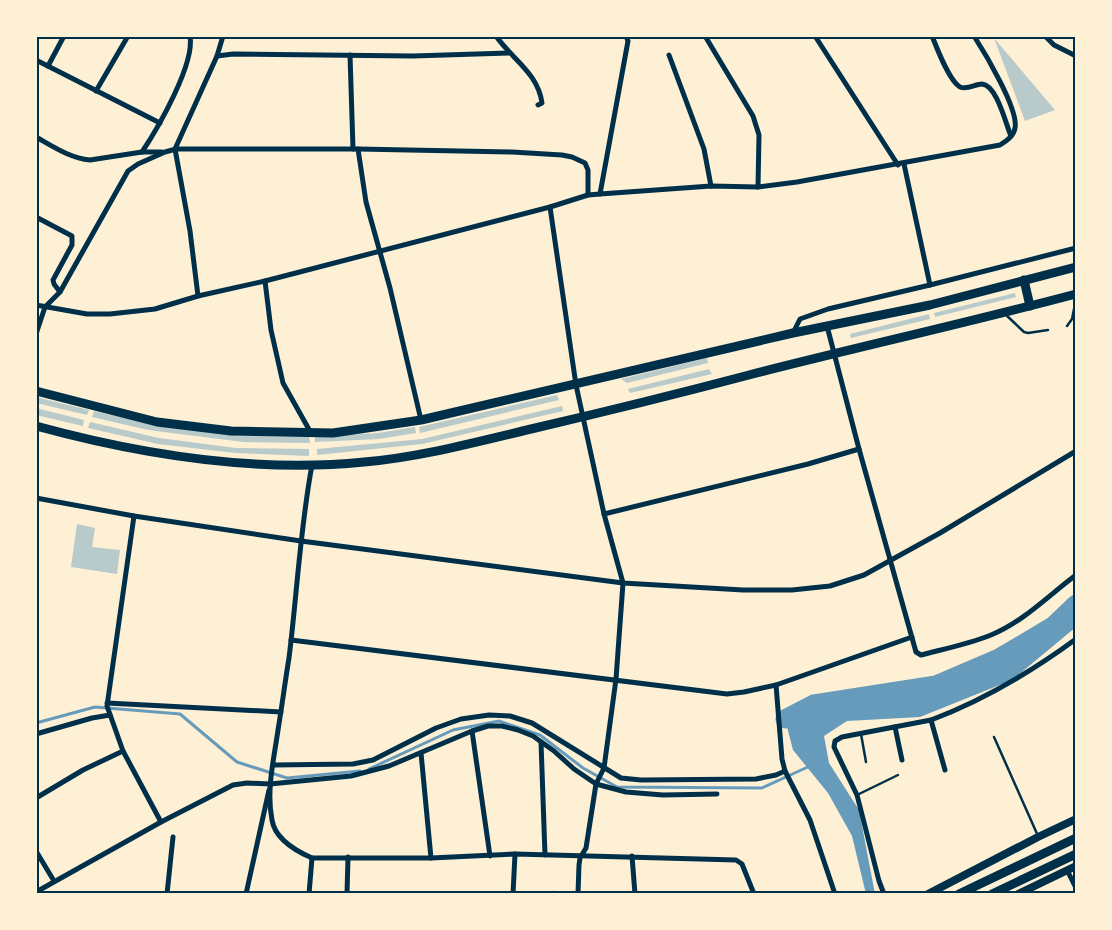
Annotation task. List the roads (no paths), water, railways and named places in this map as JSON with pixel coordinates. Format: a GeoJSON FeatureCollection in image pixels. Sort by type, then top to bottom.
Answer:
{"type":"FeatureCollection","features":[{"type":"Feature","properties":{"kind":"main road"},"geometry":{"type":"LineString","coordinates":[[36,391],[158,422],[231,430],[333,432],[421,420],[793,333],[930,304],[1076,267]]}},
{"type":"Feature","properties":{"kind":"main road"},"geometry":{"type":"LineString","coordinates":[[1024,280],[1030,306]]}},
{"type":"Feature","properties":{"kind":"main road"},"geometry":{"type":"LineString","coordinates":[[36,426],[128,447],[212,461],[266,465],[364,462],[452,448],[1076,294]]}},
{"type":"Feature","properties":{"kind":"main road"},"geometry":{"type":"LineString","coordinates":[[928,894],[1038,836],[1076,819]]}},
{"type":"Feature","properties":{"kind":"main road"},"geometry":{"type":"LineString","coordinates":[[959,894],[1076,838]]}},
{"type":"Feature","properties":{"kind":"main road"},"geometry":{"type":"LineString","coordinates":[[992,894],[1076,854]]}},
{"type":"Feature","properties":{"kind":"main road"},"geometry":{"type":"LineString","coordinates":[[1018,894],[1076,866]]}},
{"type":"Feature","properties":{"kind":"street"},"geometry":{"type":"LineString","coordinates":[[48,66],[64,36]]}},
{"type":"Feature","properties":{"kind":"street"},"geometry":{"type":"LineString","coordinates":[[96,91],[128,36]]}},
{"type":"Feature","properties":{"kind":"street"},"geometry":{"type":"LineString","coordinates":[[142,152],[174,96],[190,50],[190,36]]}},
{"type":"Feature","properties":{"kind":"street"},"geometry":{"type":"LineString","coordinates":[[198,296],[190,231],[175,149],[217,56],[223,36]]}},
{"type":"Feature","properties":{"kind":"street"},"geometry":{"type":"LineString","coordinates":[[496,36],[509,53],[525,66],[538,88],[542,103],[538,106]]}},
{"type":"Feature","properties":{"kind":"street"},"geometry":{"type":"LineString","coordinates":[[600,194],[628,41],[626,36]]}},
{"type":"Feature","properties":{"kind":"street"},"geometry":{"type":"LineString","coordinates":[[705,36],[753,116],[759,135],[758,187]]}},
{"type":"Feature","properties":{"kind":"street"},"geometry":{"type":"LineString","coordinates":[[815,36],[901,164],[930,285]]}},
{"type":"Feature","properties":{"kind":"street"},"geometry":{"type":"LineString","coordinates":[[932,36],[953,80],[960,87],[968,88],[983,84],[990,87],[995,94],[1011,136]]}},
{"type":"Feature","properties":{"kind":"street"},"geometry":{"type":"LineString","coordinates":[[36,305],[87,314],[110,314],[155,309],[198,296],[265,281],[550,207],[588,195],[711,186],[758,187],[901,164],[1000,145],[1011,136],[1016,127],[1012,110],[992,64],[974,36]]}},
{"type":"Feature","properties":{"kind":"street"},"geometry":{"type":"LineString","coordinates":[[1045,36],[1054,46],[1076,56]]}},
{"type":"Feature","properties":{"kind":"street"},"geometry":{"type":"LineString","coordinates":[[217,56],[233,54],[413,56],[509,53]]}},
{"type":"Feature","properties":{"kind":"street"},"geometry":{"type":"LineString","coordinates":[[350,55],[356,149],[366,202],[390,288],[421,420]]}},
{"type":"Feature","properties":{"kind":"street"},"geometry":{"type":"LineString","coordinates":[[669,55],[704,150],[711,186]]}},
{"type":"Feature","properties":{"kind":"street"},"geometry":{"type":"LineString","coordinates":[[36,60],[160,123]]}},
{"type":"Feature","properties":{"kind":"street"},"geometry":{"type":"LineString","coordinates":[[36,138],[68,154],[90,160],[142,152],[165,152]]}},
{"type":"Feature","properties":{"kind":"street"},"geometry":{"type":"LineString","coordinates":[[36,334],[45,307],[60,292],[128,171],[138,164],[175,149],[356,149],[572,157],[585,163],[588,170],[588,195]]}},
{"type":"Feature","properties":{"kind":"street"},"geometry":{"type":"LineString","coordinates":[[550,207],[576,385],[604,514],[623,583],[616,679],[604,769],[597,782],[586,848],[584,855],[580,858],[578,894]]}},
{"type":"Feature","properties":{"kind":"street"},"geometry":{"type":"LineString","coordinates":[[36,217],[72,236],[72,244],[53,280],[60,292]]}},
{"type":"Feature","properties":{"kind":"street"},"geometry":{"type":"LineString","coordinates":[[793,333],[800,319],[811,314],[1076,248]]}},
{"type":"Feature","properties":{"kind":"street"},"geometry":{"type":"LineString","coordinates":[[265,281],[270,330],[283,383],[311,433]]}},
{"type":"Feature","properties":{"kind":"street"},"geometry":{"type":"LineString","coordinates":[[827,326],[859,449],[916,652],[921,655],[991,635],[1020,618],[1076,575]]}},
{"type":"Feature","properties":{"kind":"street"},"geometry":{"type":"LineString","coordinates":[[604,514],[808,464],[859,449]]}},
{"type":"Feature","properties":{"kind":"street"},"geometry":{"type":"LineString","coordinates":[[36,498],[134,516],[301,541],[623,583],[743,590],[792,590],[830,586],[848,581],[891,561],[1076,451]]}},
{"type":"Feature","properties":{"kind":"street"},"geometry":{"type":"LineString","coordinates":[[246,894],[270,782],[281,712],[312,465]]}},
{"type":"Feature","properties":{"kind":"street"},"geometry":{"type":"LineString","coordinates":[[134,516],[108,709],[123,751],[161,822]]}},
{"type":"Feature","properties":{"kind":"street"},"geometry":{"type":"LineString","coordinates":[[291,640],[727,694],[776,685],[912,637]]}},
{"type":"Feature","properties":{"kind":"street"},"geometry":{"type":"LineString","coordinates":[[884,894],[857,795],[834,747],[835,741],[842,736],[932,720],[1011,683],[1044,663],[1076,639]]}},
{"type":"Feature","properties":{"kind":"street"},"geometry":{"type":"LineString","coordinates":[[776,685],[782,759],[785,771],[810,820],[835,894]]}},
{"type":"Feature","properties":{"kind":"street"},"geometry":{"type":"LineString","coordinates":[[36,734],[92,718],[108,709],[281,712]]}},
{"type":"Feature","properties":{"kind":"street"},"geometry":{"type":"LineString","coordinates":[[272,767],[353,764],[373,760],[436,728],[461,719],[489,715],[510,716],[532,723],[621,778],[641,780],[756,779],[785,771]]}},
{"type":"Feature","properties":{"kind":"street"},"geometry":{"type":"LineString","coordinates":[[932,720],[945,770]]}},
{"type":"Feature","properties":{"kind":"street"},"geometry":{"type":"LineString","coordinates":[[36,892],[161,822],[233,785],[350,776],[389,766],[488,726],[502,726],[534,736],[597,782],[626,792],[663,795],[717,794]]}},
{"type":"Feature","properties":{"kind":"street"},"geometry":{"type":"LineString","coordinates":[[894,727],[902,760]]}},
{"type":"Feature","properties":{"kind":"street"},"geometry":{"type":"LineString","coordinates":[[472,731],[490,856]]}},
{"type":"Feature","properties":{"kind":"street"},"geometry":{"type":"LineString","coordinates":[[541,742],[545,855]]}},
{"type":"Feature","properties":{"kind":"street"},"geometry":{"type":"LineString","coordinates":[[36,798],[83,770],[123,751]]}},
{"type":"Feature","properties":{"kind":"street"},"geometry":{"type":"LineString","coordinates":[[421,753],[431,858]]}},
{"type":"Feature","properties":{"kind":"street"},"geometry":{"type":"LineString","coordinates":[[270,782],[272,820],[275,829],[281,838],[312,858],[431,858],[515,854],[632,856],[740,861],[754,894]]}},
{"type":"Feature","properties":{"kind":"street"},"geometry":{"type":"LineString","coordinates":[[167,894],[173,837]]}},
{"type":"Feature","properties":{"kind":"street"},"geometry":{"type":"LineString","coordinates":[[36,851],[54,881]]}},
{"type":"Feature","properties":{"kind":"street"},"geometry":{"type":"LineString","coordinates":[[514,894],[515,854]]}},
{"type":"Feature","properties":{"kind":"street"},"geometry":{"type":"LineString","coordinates":[[632,856],[635,894]]}},
{"type":"Feature","properties":{"kind":"street"},"geometry":{"type":"LineString","coordinates":[[309,894],[312,858]]}},
{"type":"Feature","properties":{"kind":"street"},"geometry":{"type":"LineString","coordinates":[[347,894],[348,858]]}},
{"type":"Feature","properties":{"kind":"street"},"geometry":{"type":"LineString","coordinates":[[1067,870],[1076,888]]}},
{"type":"Feature","properties":{"kind":"lane"},"geometry":{"type":"LineString","coordinates":[[1066,326],[1072,319],[1076,299]]}},
{"type":"Feature","properties":{"kind":"lane"},"geometry":{"type":"LineString","coordinates":[[1004,313],[1024,332],[1048,330]]}},
{"type":"Feature","properties":{"kind":"lane"},"geometry":{"type":"LineString","coordinates":[[860,733],[866,762]]}},
{"type":"Feature","properties":{"kind":"lane"},"geometry":{"type":"LineString","coordinates":[[994,737],[1038,836]]}},
{"type":"Feature","properties":{"kind":"lane"},"geometry":{"type":"LineString","coordinates":[[857,795],[898,775]]}},
{"type":"Feature","properties":{"kind":"water"},"geometry":{"type":"Polygon","coordinates":[[[1076,604],[1076,627],[1012,680],[920,717],[847,721],[824,736],[829,763],[859,810],[875,894],[866,894],[852,836],[828,793],[793,750],[785,719],[814,704],[936,685],[999,658],[1053,626],[1076,604]]]}},
{"type":"Feature","properties":{"kind":"waterway"},"geometry":{"type":"LineString","coordinates":[[785,719],[814,704],[936,685],[999,658],[1053,626],[1076,604]]}},
{"type":"Feature","properties":{"kind":"waterway"},"geometry":{"type":"LineString","coordinates":[[36,723],[95,707],[180,714],[237,762],[287,778],[360,771]]}},
{"type":"Feature","properties":{"kind":"waterway"},"geometry":{"type":"LineString","coordinates":[[369,769],[453,730],[499,721],[540,735],[583,768],[617,787],[762,788],[810,766]]}}]}
